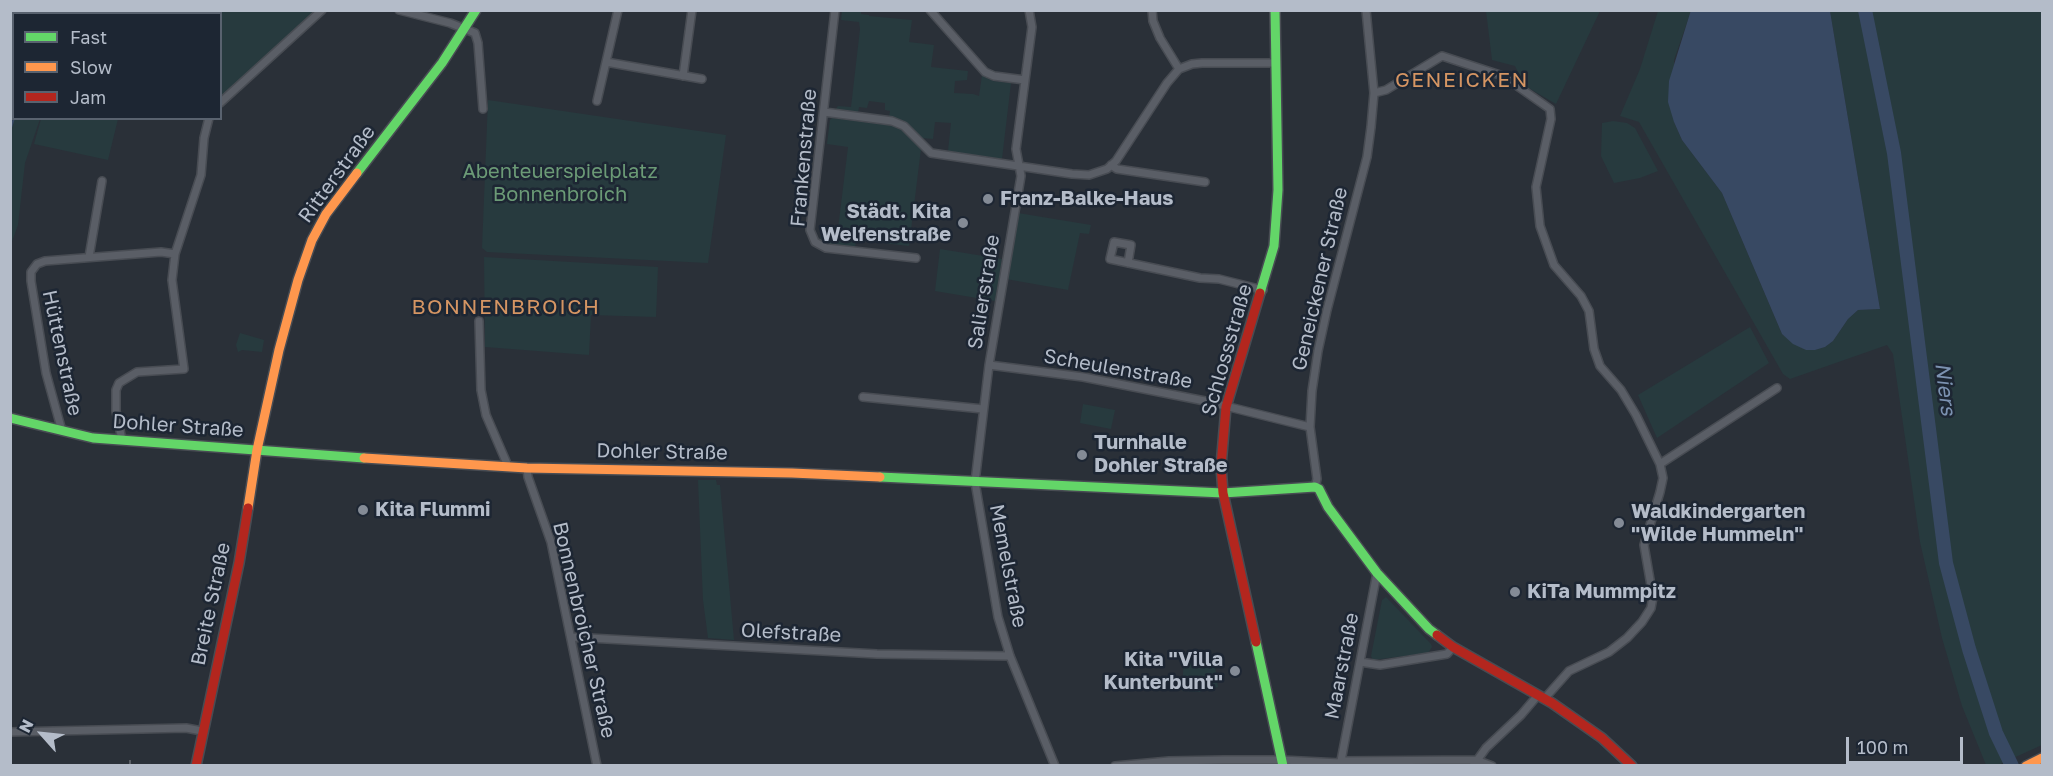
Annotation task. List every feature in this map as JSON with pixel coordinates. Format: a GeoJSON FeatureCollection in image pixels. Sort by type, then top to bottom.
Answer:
{"type":"FeatureCollection","features":[{"type":"Feature","properties":{"kind":"main road","name":"Ritterstraße"},"geometry":{"type":"LineString","coordinates":[[257,450],[279,350],[298,280],[312,240],[326,214],[442,63],[476,10]]}},
{"type":"Feature","properties":{"kind":"main road","name":"Schlossstraße"},"geometry":{"type":"LineString","coordinates":[[1275,10],[1276,222],[1274,246],[1263,290],[1234,378],[1222,442],[1223,493],[1282,763]]}},
{"type":"Feature","properties":{"kind":"main road","name":"Dohler Straße"},"geometry":{"type":"LineString","coordinates":[[10,418],[93,438],[526,468],[792,473],[1223,493],[1315,487]]}},
{"type":"Feature","properties":{"kind":"main road","name":"Breite Straße"},"geometry":{"type":"LineString","coordinates":[[196,765],[239,563],[257,450]]}},
{"type":"Feature","properties":{"kind":"main road"},"geometry":{"type":"LineString","coordinates":[[1315,487],[1319,489],[1328,507],[1377,573],[1429,629],[1453,647],[1541,696],[1602,738],[1632,765]]}},
{"type":"Feature","properties":{"kind":"main road"},"geometry":{"type":"LineString","coordinates":[[2026,765],[2043,758]]}},
{"type":"Feature","properties":{"kind":"street"},"geometry":{"type":"LineString","coordinates":[[222,101],[322,10]]}},
{"type":"Feature","properties":{"kind":"street"},"geometry":{"type":"LineString","coordinates":[[399,10],[465,27],[475,33],[478,44],[483,109]]}},
{"type":"Feature","properties":{"kind":"street"},"geometry":{"type":"LineString","coordinates":[[597,101],[618,10]]}},
{"type":"Feature","properties":{"kind":"street"},"geometry":{"type":"LineString","coordinates":[[683,76],[692,10]]}},
{"type":"Feature","properties":{"kind":"street","name":"Frankenstraße"},"geometry":{"type":"LineString","coordinates":[[835,10],[810,230],[815,242],[826,249],[916,258]]}},
{"type":"Feature","properties":{"kind":"street"},"geometry":{"type":"LineString","coordinates":[[930,10],[985,72],[994,76],[1025,80]]}},
{"type":"Feature","properties":{"kind":"street","name":"Salierstraße"},"geometry":{"type":"LineString","coordinates":[[989,365],[1021,176],[1016,149],[1032,27],[1029,10]]}},
{"type":"Feature","properties":{"kind":"street"},"geometry":{"type":"LineString","coordinates":[[1152,10],[1157,32],[1179,69]]}},
{"type":"Feature","properties":{"kind":"street","name":"Geneickener Straße"},"geometry":{"type":"LineString","coordinates":[[1315,487],[1317,479],[1310,427],[1312,391],[1327,310],[1367,157],[1374,93],[1366,10]]}},
{"type":"Feature","properties":{"kind":"street"},"geometry":{"type":"LineString","coordinates":[[1374,93],[1386,90],[1442,56],[1503,76],[1550,109],[1551,119],[1536,187],[1540,226],[1554,265],[1581,296],[1590,311],[1594,349],[1600,366],[1621,390],[1636,415],[1660,464],[1663,478],[1644,545],[1653,597],[1651,608],[1642,622],[1609,652],[1569,671],[1475,763]]}},
{"type":"Feature","properties":{"kind":"street"},"geometry":{"type":"LineString","coordinates":[[606,62],[702,79]]}},
{"type":"Feature","properties":{"kind":"street"},"geometry":{"type":"LineString","coordinates":[[824,112],[891,121],[904,126],[931,153],[1081,175],[1095,174],[1111,165],[1179,69],[1202,63],[1276,63]]}},
{"type":"Feature","properties":{"kind":"street"},"geometry":{"type":"LineString","coordinates":[[122,440],[116,411],[116,390],[119,383],[137,372],[184,369],[172,280],[175,254],[201,175],[204,138],[208,120]]}},
{"type":"Feature","properties":{"kind":"street"},"geometry":{"type":"LineString","coordinates":[[1111,165],[1117,169],[1205,182]]}},
{"type":"Feature","properties":{"kind":"street"},"geometry":{"type":"LineString","coordinates":[[89,257],[102,181]]}},
{"type":"Feature","properties":{"kind":"street","name":"Hüttenstraße"},"geometry":{"type":"LineString","coordinates":[[62,431],[46,373],[31,281],[32,272],[37,264],[45,261],[89,257],[161,252],[175,254]]}},
{"type":"Feature","properties":{"kind":"street"},"geometry":{"type":"LineString","coordinates":[[1128,263],[1200,278],[1219,279],[1263,290]]}},
{"type":"Feature","properties":{"kind":"street"},"geometry":{"type":"LineString","coordinates":[[478,321],[481,390],[486,415],[508,466]]}},
{"type":"Feature","properties":{"kind":"street","name":"Scheulenstraße"},"geometry":{"type":"LineString","coordinates":[[989,365],[1083,377],[1310,427]]}},
{"type":"Feature","properties":{"kind":"street","name":"Memelstraße"},"geometry":{"type":"LineString","coordinates":[[989,365],[975,482],[998,617],[1010,656],[1055,765]]}},
{"type":"Feature","properties":{"kind":"street"},"geometry":{"type":"LineString","coordinates":[[1660,464],[1777,388]]}},
{"type":"Feature","properties":{"kind":"street"},"geometry":{"type":"LineString","coordinates":[[863,397],[983,409]]}},
{"type":"Feature","properties":{"kind":"street","name":"Bonnenbroicher Straße"},"geometry":{"type":"LineString","coordinates":[[526,468],[551,542],[597,765]]}},
{"type":"Feature","properties":{"kind":"street","name":"Maarstraße"},"geometry":{"type":"LineString","coordinates":[[1340,763],[1377,573]]}},
{"type":"Feature","properties":{"kind":"street","name":"Olefstraße"},"geometry":{"type":"LineString","coordinates":[[572,637],[877,654],[1010,656]]}},
{"type":"Feature","properties":{"kind":"street"},"geometry":{"type":"LineString","coordinates":[[1360,662],[1380,664],[1447,654],[1453,647]]}},
{"type":"Feature","properties":{"kind":"street"},"geometry":{"type":"LineString","coordinates":[[10,732],[186,728],[202,731]]}},
{"type":"Feature","properties":{"kind":"street"},"geometry":{"type":"LineString","coordinates":[[1115,765],[1169,761],[1492,765]]}},
{"type":"Feature","properties":{"kind":"green space"},"geometry":{"type":"Polygon","coordinates":[[[141,10],[314,11],[222,97],[222,12],[141,12],[141,10]]]}},
{"type":"Feature","properties":{"kind":"green space"},"geometry":{"type":"Polygon","coordinates":[[[10,11],[138,11],[12,12],[12,76],[10,11]]]}},
{"type":"Feature","properties":{"kind":"green space"},"geometry":{"type":"Polygon","coordinates":[[[842,11],[861,11],[861,14],[869,16],[912,20],[909,42],[934,45],[931,67],[968,71],[967,80],[955,81],[954,93],[979,96],[982,75],[993,81],[1011,83],[1002,159],[948,151],[951,123],[935,122],[933,139],[922,138],[904,121],[889,117],[890,111],[885,110],[885,103],[869,101],[867,108],[859,107],[858,113],[835,110],[838,106],[851,107],[860,29],[859,22],[841,20],[842,11]]]}},
{"type":"Feature","properties":{"kind":"green space"},"geometry":{"type":"Polygon","coordinates":[[[1486,11],[1600,11],[1556,104],[1525,86],[1515,66],[1492,60],[1486,11]]]}},
{"type":"Feature","properties":{"kind":"green space"},"geometry":{"type":"Polygon","coordinates":[[[1658,11],[1691,11],[1674,60],[1674,122],[1682,140],[1722,193],[1782,334],[1806,350],[1815,350],[1833,341],[1848,319],[1858,310],[1880,309],[1830,11],[2042,11],[2042,745],[1998,765],[1986,765],[1962,706],[1942,638],[1920,542],[1893,354],[1887,345],[1790,379],[1783,374],[1639,122],[1620,116],[1640,69],[1658,11]]]}},
{"type":"Feature","properties":{"kind":"green space"},"geometry":{"type":"Polygon","coordinates":[[[12,98],[12,120],[40,120],[25,163],[18,225],[11,244],[10,123],[12,98]]]}},
{"type":"Feature","properties":{"kind":"green space","name":"Abenteuerspielplatz Bonnenbroich"},"geometry":{"type":"Polygon","coordinates":[[[488,100],[726,135],[708,263],[487,252],[482,248],[488,100]]]}},
{"type":"Feature","properties":{"kind":"green space"},"geometry":{"type":"Polygon","coordinates":[[[832,118],[895,126],[904,131],[921,149],[909,246],[856,240],[855,249],[829,246],[820,242],[821,236],[837,237],[848,147],[827,144],[832,118]]]}},
{"type":"Feature","properties":{"kind":"green space"},"geometry":{"type":"Polygon","coordinates":[[[41,120],[118,120],[108,160],[34,144],[41,120]]]}},
{"type":"Feature","properties":{"kind":"green space"},"geometry":{"type":"Polygon","coordinates":[[[1613,121],[1627,123],[1635,128],[1658,171],[1640,178],[1614,183],[1601,156],[1602,123],[1613,121]]]}},
{"type":"Feature","properties":{"kind":"green space"},"geometry":{"type":"Polygon","coordinates":[[[1018,213],[1091,225],[1089,234],[1080,233],[1068,290],[1006,279],[1018,213]]]}},
{"type":"Feature","properties":{"kind":"green space"},"geometry":{"type":"Polygon","coordinates":[[[940,249],[1002,259],[995,301],[935,291],[940,249]]]}},
{"type":"Feature","properties":{"kind":"green space"},"geometry":{"type":"Polygon","coordinates":[[[484,257],[658,267],[656,317],[591,315],[589,355],[485,347],[484,257]]]}},
{"type":"Feature","properties":{"kind":"green space"},"geometry":{"type":"Polygon","coordinates":[[[1750,327],[1769,363],[1657,438],[1638,395],[1750,327]]]}},
{"type":"Feature","properties":{"kind":"green space"},"geometry":{"type":"Polygon","coordinates":[[[240,333],[264,340],[262,352],[242,350],[238,352],[236,345],[240,333]]]}},
{"type":"Feature","properties":{"kind":"green space"},"geometry":{"type":"Polygon","coordinates":[[[1083,404],[1115,410],[1111,429],[1080,423],[1083,404]]]}},
{"type":"Feature","properties":{"kind":"green space"},"geometry":{"type":"Polygon","coordinates":[[[698,480],[716,480],[717,485],[720,485],[734,640],[708,638],[703,600],[698,480]]]}},
{"type":"Feature","properties":{"kind":"green space"},"geometry":{"type":"Polygon","coordinates":[[[1386,597],[1431,644],[1432,647],[1428,653],[1373,660],[1371,656],[1382,600],[1386,597]]]}},
{"type":"Feature","properties":{"kind":"green space"},"geometry":{"type":"Polygon","coordinates":[[[1184,657],[1214,660],[1218,687],[1199,692],[1182,691],[1184,657]]]}},
{"type":"Feature","properties":{"kind":"water"},"geometry":{"type":"Polygon","coordinates":[[[1691,10],[1830,11],[1880,309],[1858,310],[1848,319],[1833,341],[1825,347],[1806,350],[1793,344],[1782,334],[1722,193],[1682,140],[1674,122],[1668,102],[1669,81],[1691,10]]]}},
{"type":"Feature","properties":{"kind":"waterway"},"geometry":{"type":"LineString","coordinates":[[22,10],[26,12]]}},
{"type":"Feature","properties":{"kind":"waterway","name":"Niers"},"geometry":{"type":"LineString","coordinates":[[1865,10],[1894,153],[1946,563],[1969,649],[1996,733],[2012,766]]}},
{"type":"Feature","properties":{"kind":"waterway"},"geometry":{"type":"LineString","coordinates":[[10,131],[13,120]]}},
{"type":"Feature","properties":{"kind":"railway"},"geometry":{"type":"LineString","coordinates":[[130,760],[130,766]]}},
{"type":"Feature","properties":{"kind":"traffic: fast"},"geometry":{"type":"LineString","coordinates":[[357,173],[442,63],[476,10]]}},
{"type":"Feature","properties":{"kind":"traffic: fast"},"geometry":{"type":"LineString","coordinates":[[1260,293],[1274,246],[1278,190],[1275,10]]}},
{"type":"Feature","properties":{"kind":"traffic: fast"},"geometry":{"type":"LineString","coordinates":[[10,418],[93,438],[364,458]]}},
{"type":"Feature","properties":{"kind":"traffic: fast"},"geometry":{"type":"LineString","coordinates":[[880,477],[1223,493],[1315,487],[1319,489],[1328,507],[1377,573],[1437,635]]}},
{"type":"Feature","properties":{"kind":"traffic: fast"},"geometry":{"type":"LineString","coordinates":[[1256,642],[1283,766]]}},
{"type":"Feature","properties":{"kind":"traffic: slow"},"geometry":{"type":"LineString","coordinates":[[248,508],[257,450],[279,350],[298,280],[312,240],[326,214],[357,173]]}},
{"type":"Feature","properties":{"kind":"traffic: slow"},"geometry":{"type":"LineString","coordinates":[[364,458],[527,468],[880,477]]}},
{"type":"Feature","properties":{"kind":"traffic: slow"},"geometry":{"type":"LineString","coordinates":[[2026,766],[2042,758]]}},
{"type":"Feature","properties":{"kind":"traffic: jam"},"geometry":{"type":"LineString","coordinates":[[1256,642],[1223,493],[1221,466],[1226,407],[1260,293]]}},
{"type":"Feature","properties":{"kind":"traffic: jam"},"geometry":{"type":"LineString","coordinates":[[196,766],[239,563],[248,508]]}},
{"type":"Feature","properties":{"kind":"traffic: jam"},"geometry":{"type":"LineString","coordinates":[[1437,635],[1453,647],[1552,703],[1602,738],[1632,766]]}},
{"type":"Feature","properties":{"kind":"place","name":"Franz-Balke-Haus"},"geometry":{"type":"Point","coordinates":[988,199]}},
{"type":"Feature","properties":{"kind":"place","name":"Städt. Kita Welfenstraße"},"geometry":{"type":"Point","coordinates":[963,223]}},
{"type":"Feature","properties":{"kind":"place","name":"Turnhalle Dohler Straße"},"geometry":{"type":"Point","coordinates":[1082,455]}},
{"type":"Feature","properties":{"kind":"place","name":"Kita Flummi"},"geometry":{"type":"Point","coordinates":[363,510]}},
{"type":"Feature","properties":{"kind":"place","name":"Waldkindergarten \"Wilde Hummeln\""},"geometry":{"type":"Point","coordinates":[1619,523]}},
{"type":"Feature","properties":{"kind":"place","name":"KiTa Mummpitz"},"geometry":{"type":"Point","coordinates":[1515,592]}},
{"type":"Feature","properties":{"kind":"place","name":"Kita \"Villa Kunterbunt\""},"geometry":{"type":"Point","coordinates":[1235,671]}},
{"type":"Feature","properties":{"kind":"district","name":"GENEICKEN"},"geometry":{"type":"Point","coordinates":[1462,80]}},
{"type":"Feature","properties":{"kind":"district","name":"BONNENBROICH"},"geometry":{"type":"Point","coordinates":[506,307]}}]}
